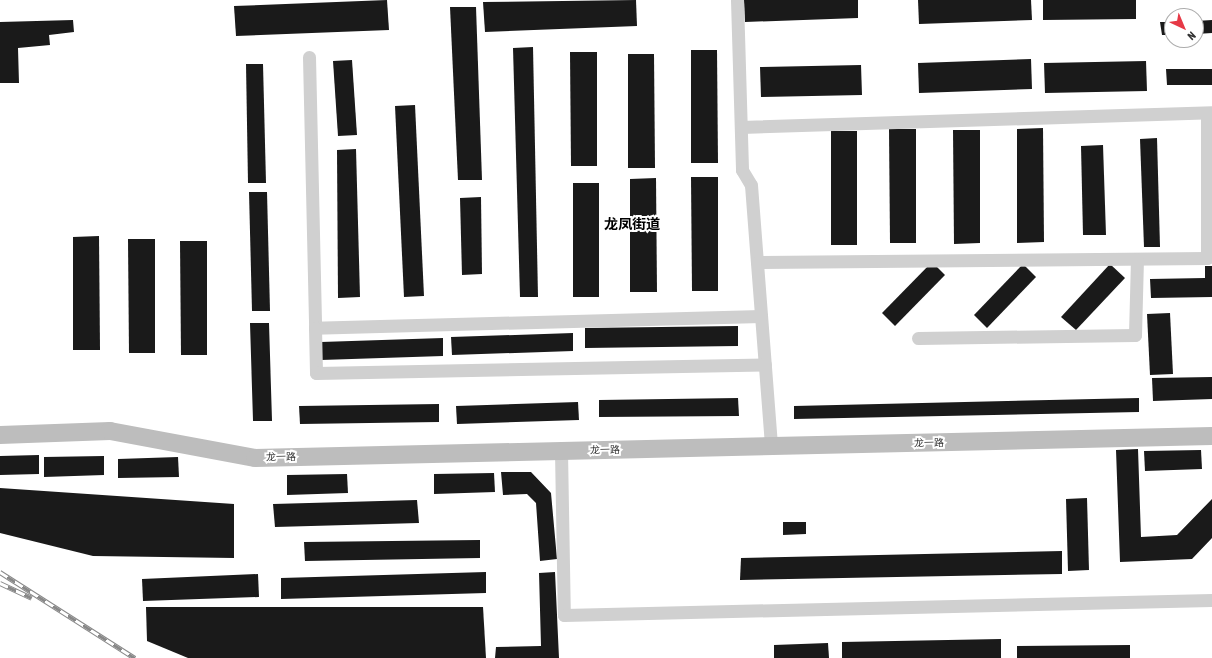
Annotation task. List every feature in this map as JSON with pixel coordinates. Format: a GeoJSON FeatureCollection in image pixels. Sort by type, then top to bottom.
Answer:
{"type":"FeatureCollection","features":[{"type":"Feature","properties":{"kind":"street"},"geometry":{"type":"LineString","coordinates":[[737,0],[742,170],[751,185],[771,446]]}},
{"type":"Feature","properties":{"kind":"street"},"geometry":{"type":"LineString","coordinates":[[309,57],[316,373],[765,364]]}},
{"type":"Feature","properties":{"kind":"street"},"geometry":{"type":"LineString","coordinates":[[741,127],[1210,112],[1207,258],[757,262]]}},
{"type":"Feature","properties":{"kind":"street"},"geometry":{"type":"LineString","coordinates":[[918,338],[1135,335],[1137,259]]}},
{"type":"Feature","properties":{"kind":"street"},"geometry":{"type":"LineString","coordinates":[[315,328],[761,316]]}},
{"type":"Feature","properties":{"kind":"street","name":"龙一路"},"geometry":{"type":"LineString","coordinates":[[0,435],[110,431],[255,458],[1212,436]]}},
{"type":"Feature","properties":{"kind":"street"},"geometry":{"type":"LineString","coordinates":[[561,451],[564,615],[1212,600]]}},
{"type":"Feature","properties":{"kind":"building"},"geometry":{"type":"Polygon","coordinates":[[[387,0],[389,30],[236,36],[234,6],[387,0]]]}},
{"type":"Feature","properties":{"kind":"building"},"geometry":{"type":"Polygon","coordinates":[[[636,0],[637,26],[485,32],[483,2],[636,0]]]}},
{"type":"Feature","properties":{"kind":"building"},"geometry":{"type":"Polygon","coordinates":[[[744,0],[858,0],[858,18],[745,22],[744,0]]]}},
{"type":"Feature","properties":{"kind":"building"},"geometry":{"type":"Polygon","coordinates":[[[918,0],[1031,0],[1032,20],[919,24],[918,0]]]}},
{"type":"Feature","properties":{"kind":"building"},"geometry":{"type":"Polygon","coordinates":[[[1043,0],[1136,0],[1136,19],[1043,20],[1043,0]]]}},
{"type":"Feature","properties":{"kind":"building"},"geometry":{"type":"Polygon","coordinates":[[[450,7],[476,7],[482,180],[458,180],[450,7]]]}},
{"type":"Feature","properties":{"kind":"building"},"geometry":{"type":"Polygon","coordinates":[[[73,20],[74,32],[49,35],[50,45],[18,48],[19,83],[0,83],[0,22],[73,20]]]}},
{"type":"Feature","properties":{"kind":"building"},"geometry":{"type":"Polygon","coordinates":[[[1204,20],[1212,20],[1212,33],[1204,34],[1204,20]]]}},
{"type":"Feature","properties":{"kind":"building"},"geometry":{"type":"Polygon","coordinates":[[[1160,22],[1164,22],[1164,35],[1162,35],[1160,22]]]}},
{"type":"Feature","properties":{"kind":"building"},"geometry":{"type":"Polygon","coordinates":[[[533,47],[538,297],[520,297],[513,48],[533,47]]]}},
{"type":"Feature","properties":{"kind":"building"},"geometry":{"type":"Polygon","coordinates":[[[691,50],[717,50],[718,163],[691,163],[691,50]]]}},
{"type":"Feature","properties":{"kind":"building"},"geometry":{"type":"Polygon","coordinates":[[[570,52],[597,52],[597,166],[571,166],[570,52]]]}},
{"type":"Feature","properties":{"kind":"building"},"geometry":{"type":"Polygon","coordinates":[[[628,54],[654,54],[655,168],[628,168],[628,54]]]}},
{"type":"Feature","properties":{"kind":"building"},"geometry":{"type":"Polygon","coordinates":[[[1031,59],[1032,89],[919,93],[918,63],[1031,59]]]}},
{"type":"Feature","properties":{"kind":"building"},"geometry":{"type":"Polygon","coordinates":[[[352,60],[357,135],[338,136],[333,61],[352,60]]]}},
{"type":"Feature","properties":{"kind":"building"},"geometry":{"type":"Polygon","coordinates":[[[1146,61],[1147,91],[1045,93],[1044,63],[1146,61]]]}},
{"type":"Feature","properties":{"kind":"building"},"geometry":{"type":"Polygon","coordinates":[[[246,64],[263,64],[266,183],[248,183],[246,64]]]}},
{"type":"Feature","properties":{"kind":"building"},"geometry":{"type":"Polygon","coordinates":[[[861,65],[862,95],[761,97],[760,67],[861,65]]]}},
{"type":"Feature","properties":{"kind":"building"},"geometry":{"type":"Polygon","coordinates":[[[1166,69],[1212,69],[1212,85],[1167,85],[1166,69]]]}},
{"type":"Feature","properties":{"kind":"building"},"geometry":{"type":"Polygon","coordinates":[[[415,105],[424,296],[404,297],[395,106],[415,105]]]}},
{"type":"Feature","properties":{"kind":"building"},"geometry":{"type":"Polygon","coordinates":[[[1043,128],[1044,242],[1017,243],[1017,129],[1043,128]]]}},
{"type":"Feature","properties":{"kind":"building"},"geometry":{"type":"Polygon","coordinates":[[[889,129],[916,129],[916,243],[890,243],[889,129]]]}},
{"type":"Feature","properties":{"kind":"building"},"geometry":{"type":"Polygon","coordinates":[[[953,130],[980,130],[980,243],[954,244],[953,130]]]}},
{"type":"Feature","properties":{"kind":"building"},"geometry":{"type":"Polygon","coordinates":[[[831,131],[857,131],[857,245],[831,245],[831,131]]]}},
{"type":"Feature","properties":{"kind":"building"},"geometry":{"type":"Polygon","coordinates":[[[1157,138],[1160,247],[1144,247],[1140,139],[1157,138]]]}},
{"type":"Feature","properties":{"kind":"building"},"geometry":{"type":"Polygon","coordinates":[[[1103,145],[1106,235],[1083,235],[1081,146],[1103,145]]]}},
{"type":"Feature","properties":{"kind":"building"},"geometry":{"type":"Polygon","coordinates":[[[356,149],[360,297],[338,298],[337,150],[356,149]]]}},
{"type":"Feature","properties":{"kind":"building"},"geometry":{"type":"Polygon","coordinates":[[[691,177],[718,177],[718,291],[692,291],[691,177]]]}},
{"type":"Feature","properties":{"kind":"building"},"geometry":{"type":"Polygon","coordinates":[[[656,178],[657,292],[630,292],[630,179],[656,178]]]}},
{"type":"Feature","properties":{"kind":"building"},"geometry":{"type":"Polygon","coordinates":[[[573,183],[599,183],[599,297],[573,297],[573,183]]]}},
{"type":"Feature","properties":{"kind":"building"},"geometry":{"type":"Polygon","coordinates":[[[249,192],[267,192],[270,311],[252,311],[249,192]]]}},
{"type":"Feature","properties":{"kind":"building"},"geometry":{"type":"Polygon","coordinates":[[[481,197],[482,274],[462,275],[460,198],[481,197]]]}},
{"type":"Feature","properties":{"kind":"building"},"geometry":{"type":"Polygon","coordinates":[[[99,236],[100,350],[73,350],[73,237],[99,236]]]}},
{"type":"Feature","properties":{"kind":"building"},"geometry":{"type":"Polygon","coordinates":[[[128,239],[155,239],[155,353],[129,353],[128,239]]]}},
{"type":"Feature","properties":{"kind":"building"},"geometry":{"type":"Polygon","coordinates":[[[180,241],[207,241],[207,355],[181,355],[180,241]]]}},
{"type":"Feature","properties":{"kind":"building"},"geometry":{"type":"Polygon","coordinates":[[[932,262],[945,275],[895,326],[882,313],[932,262]]]}},
{"type":"Feature","properties":{"kind":"building"},"geometry":{"type":"Polygon","coordinates":[[[1023,264],[1036,277],[987,328],[974,315],[1023,264]]]}},
{"type":"Feature","properties":{"kind":"building"},"geometry":{"type":"Polygon","coordinates":[[[1110,264],[1125,278],[1076,330],[1061,317],[1110,264]]]}},
{"type":"Feature","properties":{"kind":"building"},"geometry":{"type":"Polygon","coordinates":[[[1205,266],[1212,266],[1212,297],[1151,298],[1150,279],[1205,278],[1205,266]]]}},
{"type":"Feature","properties":{"kind":"building"},"geometry":{"type":"Polygon","coordinates":[[[1170,313],[1173,374],[1150,375],[1147,314],[1170,313]]]}},
{"type":"Feature","properties":{"kind":"building"},"geometry":{"type":"Polygon","coordinates":[[[250,323],[269,323],[272,421],[253,421],[250,323]]]}},
{"type":"Feature","properties":{"kind":"building"},"geometry":{"type":"Polygon","coordinates":[[[738,326],[738,346],[585,348],[585,328],[738,326]]]}},
{"type":"Feature","properties":{"kind":"building"},"geometry":{"type":"Polygon","coordinates":[[[573,333],[573,351],[452,355],[451,337],[573,333]]]}},
{"type":"Feature","properties":{"kind":"building"},"geometry":{"type":"Polygon","coordinates":[[[443,338],[443,356],[321,360],[321,342],[443,338]]]}},
{"type":"Feature","properties":{"kind":"building"},"geometry":{"type":"Polygon","coordinates":[[[1212,377],[1212,399],[1153,401],[1152,378],[1212,377]]]}},
{"type":"Feature","properties":{"kind":"building"},"geometry":{"type":"Polygon","coordinates":[[[738,398],[739,416],[599,417],[599,400],[738,398]]]}},
{"type":"Feature","properties":{"kind":"building"},"geometry":{"type":"Polygon","coordinates":[[[1139,398],[1139,412],[794,419],[794,406],[1139,398]]]}},
{"type":"Feature","properties":{"kind":"building"},"geometry":{"type":"Polygon","coordinates":[[[578,402],[579,420],[457,424],[456,406],[578,402]]]}},
{"type":"Feature","properties":{"kind":"building"},"geometry":{"type":"Polygon","coordinates":[[[439,404],[439,422],[300,424],[299,406],[439,404]]]}},
{"type":"Feature","properties":{"kind":"building"},"geometry":{"type":"Polygon","coordinates":[[[1138,449],[1141,537],[1177,535],[1212,499],[1212,538],[1192,559],[1120,562],[1116,450],[1138,449]]]}},
{"type":"Feature","properties":{"kind":"building"},"geometry":{"type":"Polygon","coordinates":[[[1201,450],[1202,469],[1145,471],[1144,451],[1201,450]]]}},
{"type":"Feature","properties":{"kind":"building"},"geometry":{"type":"Polygon","coordinates":[[[39,455],[39,474],[0,475],[0,456],[39,455]]]}},
{"type":"Feature","properties":{"kind":"building"},"geometry":{"type":"Polygon","coordinates":[[[104,456],[104,475],[44,477],[44,457],[104,456]]]}},
{"type":"Feature","properties":{"kind":"building"},"geometry":{"type":"Polygon","coordinates":[[[178,457],[179,477],[118,478],[118,459],[178,457]]]}},
{"type":"Feature","properties":{"kind":"building"},"geometry":{"type":"Polygon","coordinates":[[[501,472],[531,472],[551,493],[557,559],[540,561],[536,503],[527,494],[503,495],[501,472]]]}},
{"type":"Feature","properties":{"kind":"building"},"geometry":{"type":"Polygon","coordinates":[[[494,473],[495,492],[434,494],[434,474],[494,473]]]}},
{"type":"Feature","properties":{"kind":"building"},"geometry":{"type":"Polygon","coordinates":[[[347,474],[348,493],[287,495],[287,475],[347,474]]]}},
{"type":"Feature","properties":{"kind":"building"},"geometry":{"type":"Polygon","coordinates":[[[0,488],[234,504],[234,558],[93,556],[0,533],[0,488]]]}},
{"type":"Feature","properties":{"kind":"building"},"geometry":{"type":"Polygon","coordinates":[[[1087,498],[1089,570],[1068,571],[1066,499],[1087,498]]]}},
{"type":"Feature","properties":{"kind":"building"},"geometry":{"type":"Polygon","coordinates":[[[417,500],[419,523],[275,527],[273,504],[417,500]]]}},
{"type":"Feature","properties":{"kind":"building"},"geometry":{"type":"Polygon","coordinates":[[[783,522],[806,522],[806,534],[783,535],[783,522]]]}},
{"type":"Feature","properties":{"kind":"building"},"geometry":{"type":"Polygon","coordinates":[[[480,540],[480,558],[305,561],[304,542],[480,540]]]}},
{"type":"Feature","properties":{"kind":"building"},"geometry":{"type":"Polygon","coordinates":[[[1062,551],[1062,574],[740,580],[741,558],[1062,551]]]}},
{"type":"Feature","properties":{"kind":"building"},"geometry":{"type":"Polygon","coordinates":[[[486,572],[486,593],[281,599],[281,578],[486,572]]]}},
{"type":"Feature","properties":{"kind":"building"},"geometry":{"type":"Polygon","coordinates":[[[555,572],[559,658],[495,658],[496,647],[541,646],[539,573],[555,572]]]}},
{"type":"Feature","properties":{"kind":"building"},"geometry":{"type":"Polygon","coordinates":[[[258,574],[259,597],[143,601],[142,579],[258,574]]]}},
{"type":"Feature","properties":{"kind":"building"},"geometry":{"type":"Polygon","coordinates":[[[146,607],[483,607],[486,658],[188,658],[147,641],[146,607]]]}},
{"type":"Feature","properties":{"kind":"building"},"geometry":{"type":"Polygon","coordinates":[[[1001,639],[1001,658],[842,658],[842,642],[1001,639]]]}},
{"type":"Feature","properties":{"kind":"building"},"geometry":{"type":"Polygon","coordinates":[[[828,643],[829,658],[774,658],[774,645],[828,643]]]}},
{"type":"Feature","properties":{"kind":"building"},"geometry":{"type":"Polygon","coordinates":[[[1130,645],[1130,658],[1017,658],[1017,646],[1130,645]]]}},
{"type":"Feature","properties":{"kind":"railway"},"geometry":{"type":"LineString","coordinates":[[0,572],[135,658]]}},
{"type":"Feature","properties":{"kind":"railway"},"geometry":{"type":"LineString","coordinates":[[0,583],[32,598]]}},
{"type":"Feature","properties":{"kind":"district","name":"龙凤街道"},"geometry":{"type":"Point","coordinates":[632,224]}}]}
